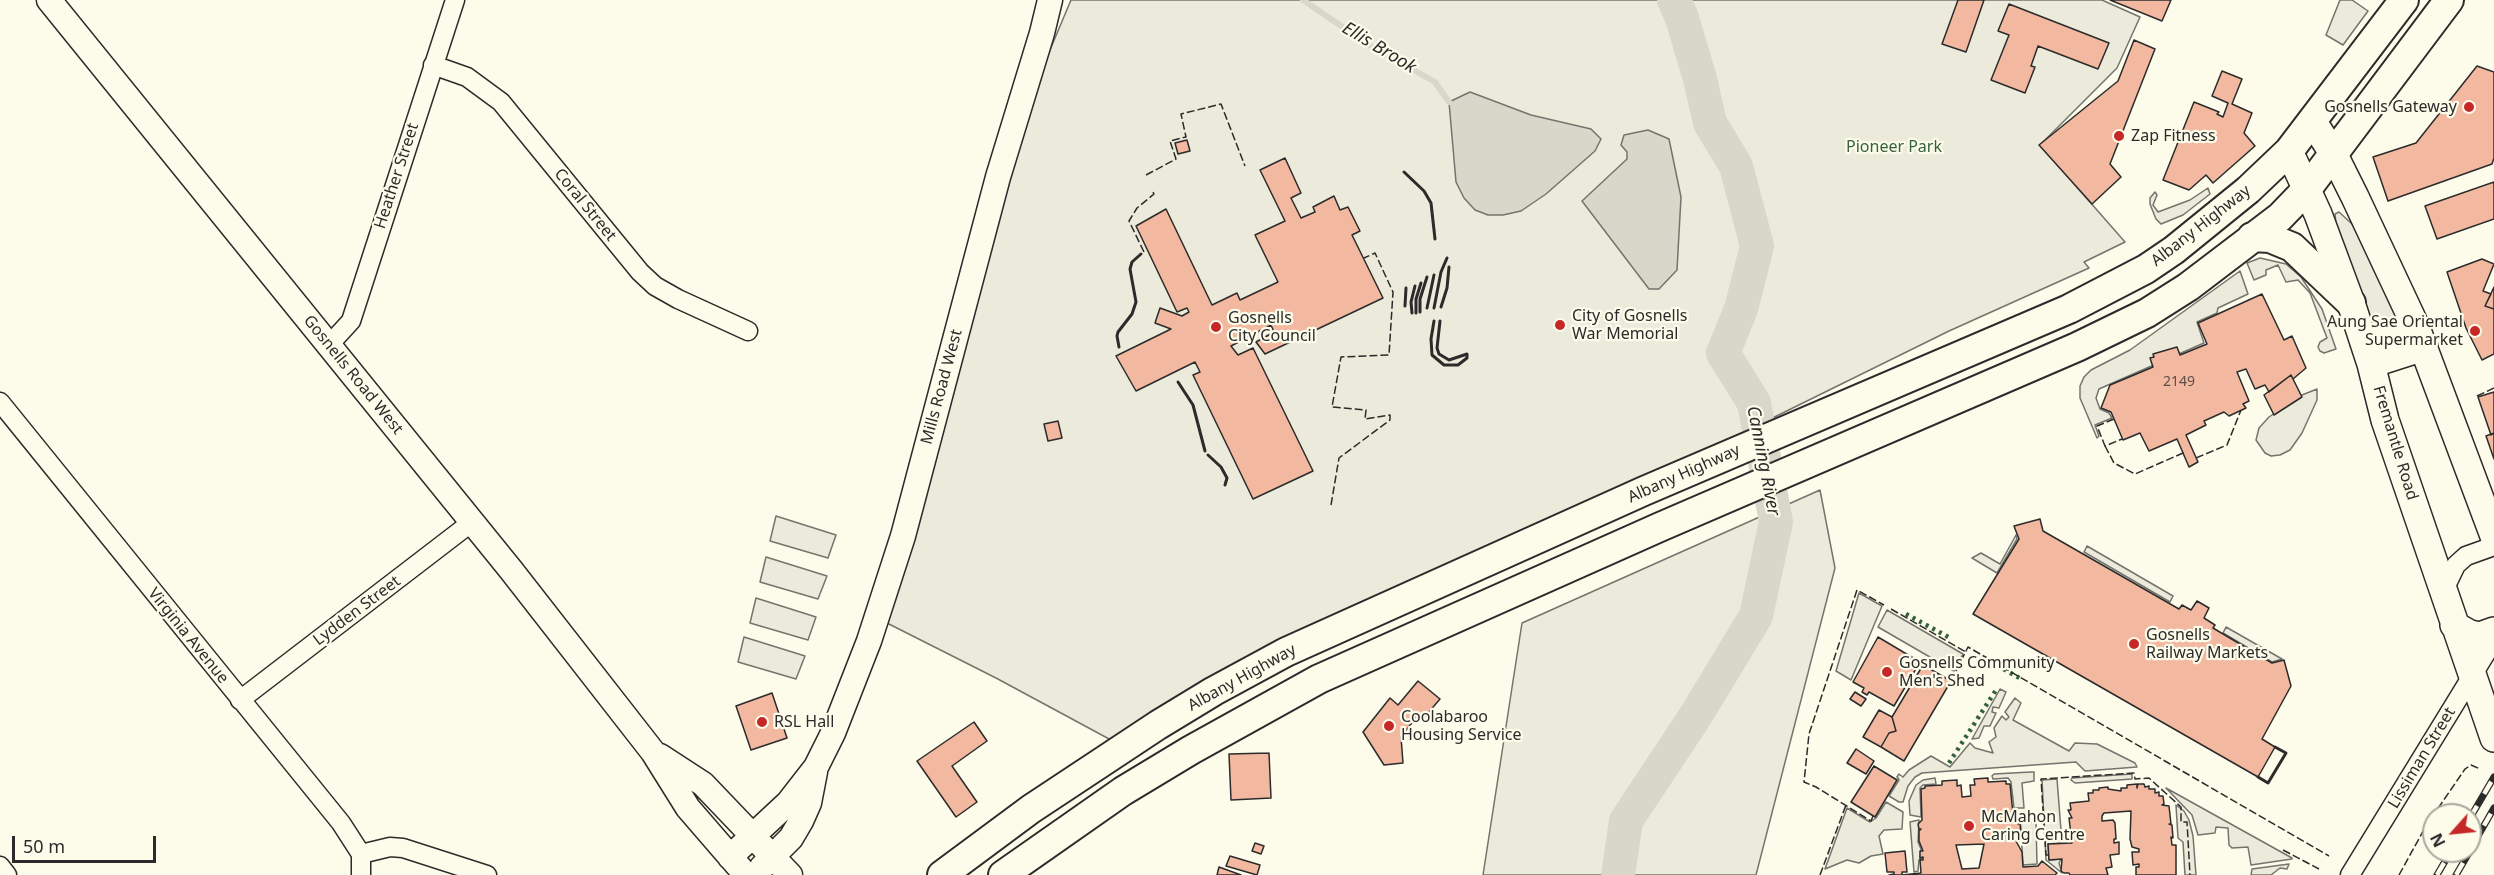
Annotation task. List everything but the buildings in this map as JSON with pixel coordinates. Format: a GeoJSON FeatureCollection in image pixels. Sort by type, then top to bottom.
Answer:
{"type":"FeatureCollection","features":[{"type":"Feature","properties":{"kind":"highway","name":"Albany Highway"},"geometry":{"type":"LineString","coordinates":[[942,875],[1031,809],[1194,703],[1286,652],[1644,491],[2069,309],[2146,269],[2174,250],[2240,196],[2289,151],[2404,0]]}},
{"type":"Feature","properties":{"kind":"highway"},"geometry":{"type":"LineString","coordinates":[[1003,875],[1123,791],[1191,750],[1319,679],[1660,527],[2126,324],[2187,287],[2280,217],[2307,189],[2426,34],[2449,0]]}},
{"type":"Feature","properties":{"kind":"highway"},"geometry":{"type":"LineString","coordinates":[[2252,237],[2270,237],[2292,247],[2351,303]]}},
{"type":"Feature","properties":{"kind":"highway"},"geometry":{"type":"LineString","coordinates":[[1194,703],[1210,710],[1225,711],[1259,698],[1342,657],[1390,647]]}},
{"type":"Feature","properties":{"kind":"main road","name":"Gosnells Road West"},"geometry":{"type":"LineString","coordinates":[[50,0],[472,522],[654,752],[688,808],[746,875]]}},
{"type":"Feature","properties":{"kind":"main road","name":"Mills Road West"},"geometry":{"type":"LineString","coordinates":[[730,857],[788,803],[816,767],[833,733],[869,641],[903,536],[998,177],[1050,0]]}},
{"type":"Feature","properties":{"kind":"main road"},"geometry":{"type":"LineString","coordinates":[[2313,122],[2333,153],[2419,336],[2494,536]]}},
{"type":"Feature","properties":{"kind":"main road","name":"Fremantle Road"},"geometry":{"type":"LineString","coordinates":[[2289,151],[2307,189],[2351,303],[2368,354],[2385,420],[2494,738]]}},
{"type":"Feature","properties":{"kind":"main road"},"geometry":{"type":"LineString","coordinates":[[2368,354],[2419,336]]}},
{"type":"Feature","properties":{"kind":"main road"},"geometry":{"type":"LineString","coordinates":[[2454,626],[2480,636],[2494,631]]}},
{"type":"Feature","properties":{"kind":"main road","name":"Gosnells Road West"},"geometry":{"type":"LineString","coordinates":[[654,752],[703,784],[790,875]]}},
{"type":"Feature","properties":{"kind":"main road","name":"Mills Road West"},"geometry":{"type":"LineString","coordinates":[[754,875],[791,838],[809,803],[816,767]]}},
{"type":"Feature","properties":{"kind":"street","name":"Heather Street"},"geometry":{"type":"LineString","coordinates":[[329,345],[351,321],[455,0]]}},
{"type":"Feature","properties":{"kind":"street","name":"Coral Street"},"geometry":{"type":"LineString","coordinates":[[433,65],[467,77],[501,102],[640,272],[655,286],[748,331]]}},
{"type":"Feature","properties":{"kind":"street","name":"Virginia Avenue"},"geometry":{"type":"LineString","coordinates":[[0,402],[341,823],[361,854]]}},
{"type":"Feature","properties":{"kind":"street","name":"Lydden Street"},"geometry":{"type":"LineString","coordinates":[[240,700],[472,522]]}},
{"type":"Feature","properties":{"kind":"street"},"geometry":{"type":"LineString","coordinates":[[2443,592],[2456,565],[2466,556],[2494,546]]}},
{"type":"Feature","properties":{"kind":"street","name":"Lissiman Street"},"geometry":{"type":"LineString","coordinates":[[2350,875],[2494,640]]}},
{"type":"Feature","properties":{"kind":"street"},"geometry":{"type":"LineString","coordinates":[[361,875],[361,854],[390,847],[403,848],[487,875]]}},
{"type":"Feature","properties":{"kind":"street"},"geometry":{"type":"LineString","coordinates":[[0,866],[7,875]]}},
{"type":"Feature","properties":{"kind":"green space","name":"Pioneer Park"},"geometry":{"type":"Polygon","coordinates":[[[1071,0],[2102,0],[2140,17],[2117,68],[2040,145],[2125,242],[2084,262],[2089,268],[1949,331],[1194,703],[1124,747],[996,678],[881,620],[1013,138],[1071,0]]]}},
{"type":"Feature","properties":{"kind":"green space"},"geometry":{"type":"Polygon","coordinates":[[[2340,0],[2352,0],[2368,11],[2343,45],[2326,35],[2340,0]]]}},
{"type":"Feature","properties":{"kind":"green space"},"geometry":{"type":"Polygon","coordinates":[[[2208,188],[2210,194],[2183,215],[2161,224],[2156,219],[2150,204],[2150,198],[2155,192],[2157,195],[2153,205],[2158,212],[2190,200],[2208,188]]]}},
{"type":"Feature","properties":{"kind":"green space"},"geometry":{"type":"Polygon","coordinates":[[[2339,212],[2352,224],[2370,257],[2399,322],[2374,331],[2336,223],[2335,214],[2339,212]]]}},
{"type":"Feature","properties":{"kind":"green space"},"geometry":{"type":"Polygon","coordinates":[[[2260,258],[2286,264],[2301,277],[2322,309],[2336,349],[2324,353],[2320,351],[2318,347],[2320,342],[2327,338],[2310,293],[2298,280],[2286,282],[2278,265],[2266,270],[2266,275],[2254,280],[2247,263],[2260,258]]]}},
{"type":"Feature","properties":{"kind":"green space"},"geometry":{"type":"Polygon","coordinates":[[[2240,271],[2248,294],[2218,308],[2217,313],[2197,322],[2204,343],[2099,389],[2096,398],[2100,409],[2109,413],[2112,418],[2095,425],[2099,436],[2097,438],[2080,398],[2080,386],[2084,377],[2091,370],[2130,350],[2240,271]]]}},
{"type":"Feature","properties":{"kind":"green space"},"geometry":{"type":"Polygon","coordinates":[[[2317,389],[2317,400],[2302,433],[2290,450],[2280,455],[2271,456],[2265,453],[2256,440],[2259,428],[2269,417],[2302,395],[2317,389]]]}},
{"type":"Feature","properties":{"kind":"green space"},"geometry":{"type":"Polygon","coordinates":[[[1820,490],[1835,568],[1756,875],[1483,875],[1522,623],[1820,490]]]}},
{"type":"Feature","properties":{"kind":"green space"},"geometry":{"type":"Polygon","coordinates":[[[776,516],[836,535],[828,558],[770,541],[776,516]]]}},
{"type":"Feature","properties":{"kind":"green space"},"geometry":{"type":"Polygon","coordinates":[[[2016,535],[2017,539],[1997,573],[1972,558],[1981,553],[2000,564],[2016,535]]]}},
{"type":"Feature","properties":{"kind":"green space"},"geometry":{"type":"Polygon","coordinates":[[[2087,546],[2173,596],[2170,602],[2084,552],[2087,546]]]}},
{"type":"Feature","properties":{"kind":"green space"},"geometry":{"type":"Polygon","coordinates":[[[766,557],[827,576],[818,599],[760,582],[766,557]]]}},
{"type":"Feature","properties":{"kind":"green space"},"geometry":{"type":"Polygon","coordinates":[[[1859,593],[1882,606],[1851,680],[1836,671],[1859,593]]]}},
{"type":"Feature","properties":{"kind":"green space"},"geometry":{"type":"Polygon","coordinates":[[[756,598],[816,617],[808,640],[750,623],[756,598]]]}},
{"type":"Feature","properties":{"kind":"green space"},"geometry":{"type":"Polygon","coordinates":[[[1887,610],[1963,654],[1954,671],[1878,627],[1887,610]]]}},
{"type":"Feature","properties":{"kind":"green space"},"geometry":{"type":"Polygon","coordinates":[[[2226,627],[2282,659],[2272,662],[2223,633],[2226,627]]]}},
{"type":"Feature","properties":{"kind":"green space"},"geometry":{"type":"Polygon","coordinates":[[[744,637],[805,656],[796,679],[738,662],[744,637]]]}},
{"type":"Feature","properties":{"kind":"green space"},"geometry":{"type":"Polygon","coordinates":[[[2000,689],[2006,692],[1999,708],[1993,707],[1992,712],[1996,713],[1990,726],[1984,726],[1979,738],[1972,739],[2000,689]]]}},
{"type":"Feature","properties":{"kind":"green space"},"geometry":{"type":"Polygon","coordinates":[[[2015,698],[2021,703],[2013,720],[2069,751],[2075,743],[2097,744],[2135,763],[2137,767],[2085,771],[2076,762],[1922,773],[1915,777],[1908,786],[1903,802],[1889,796],[1899,780],[1897,777],[1899,774],[1903,777],[1909,770],[1931,756],[1950,767],[1970,743],[1975,748],[1993,753],[1989,742],[1996,737],[1994,728],[2002,716],[2006,720],[2009,717],[2005,712],[2015,698]]]}},
{"type":"Feature","properties":{"kind":"green space"},"geometry":{"type":"Polygon","coordinates":[[[2034,772],[2034,781],[2022,783],[2024,808],[2014,808],[2011,782],[2008,778],[1993,779],[1992,776],[1994,774],[2034,772]]]}},
{"type":"Feature","properties":{"kind":"green space"},"geometry":{"type":"Polygon","coordinates":[[[2132,774],[2132,779],[2075,783],[2071,780],[2072,778],[2132,774]]]}},
{"type":"Feature","properties":{"kind":"green space"},"geometry":{"type":"Polygon","coordinates":[[[1935,778],[1936,784],[1923,785],[1920,788],[1921,817],[1910,815],[1909,801],[1916,785],[1923,780],[1935,778]]]}},
{"type":"Feature","properties":{"kind":"green space"},"geometry":{"type":"Polygon","coordinates":[[[2057,779],[2062,843],[2048,844],[2049,860],[2061,859],[2059,863],[2062,873],[2046,860],[2042,780],[2057,779]]]}},
{"type":"Feature","properties":{"kind":"green space"},"geometry":{"type":"Polygon","coordinates":[[[2166,788],[2292,859],[2251,865],[2248,847],[2232,848],[2229,845],[2228,828],[2216,827],[2215,833],[2198,835],[2192,815],[2166,788]]]}},
{"type":"Feature","properties":{"kind":"green space"},"geometry":{"type":"Polygon","coordinates":[[[1886,802],[1903,812],[1902,829],[1884,830],[1879,836],[1883,854],[1871,856],[1859,863],[1847,860],[1825,869],[1847,808],[1870,822],[1876,818],[1886,802]]]}},
{"type":"Feature","properties":{"kind":"green space"},"geometry":{"type":"Polygon","coordinates":[[[2176,805],[2184,811],[2189,820],[2193,836],[2196,875],[2185,875],[2183,842],[2178,838],[2176,805]]]}},
{"type":"Feature","properties":{"kind":"green space"},"geometry":{"type":"Polygon","coordinates":[[[2024,814],[2025,823],[2036,822],[2037,864],[2023,865],[2020,815],[2024,814]]]}},
{"type":"Feature","properties":{"kind":"green space"},"geometry":{"type":"Polygon","coordinates":[[[1919,820],[1918,842],[1922,859],[1919,860],[1918,871],[1914,872],[1910,822],[1919,820]]]}},
{"type":"Feature","properties":{"kind":"green space"},"geometry":{"type":"Polygon","coordinates":[[[2289,864],[2287,869],[2280,868],[2271,875],[2251,875],[2252,869],[2289,864]]]}},
{"type":"Feature","properties":{"kind":"shaded area"},"geometry":{"type":"Polygon","coordinates":[[[1470,92],[1531,115],[1591,129],[1601,139],[1595,151],[1546,194],[1521,211],[1503,215],[1488,215],[1475,210],[1464,198],[1456,182],[1449,102],[1470,92]]]}},
{"type":"Feature","properties":{"kind":"shaded area"},"geometry":{"type":"Polygon","coordinates":[[[1648,130],[1669,139],[1681,197],[1677,270],[1659,289],[1649,289],[1582,201],[1627,159],[1627,152],[1621,145],[1624,135],[1648,130]]]}},
{"type":"Feature","properties":{"kind":"waterway","name":"Ellis Brook"},"geometry":{"type":"LineString","coordinates":[[1303,0],[1369,45],[1435,82],[1449,102]]}},
{"type":"Feature","properties":{"kind":"waterway","name":"Canning River"},"geometry":{"type":"LineString","coordinates":[[1618,875],[1626,821],[1696,715],[1756,616],[1776,522],[1754,403],[1723,353],[1741,309],[1757,246],[1736,166],[1710,123],[1700,79],[1682,18],[1674,0]]}},
{"type":"Feature","properties":{"kind":"railway"},"geometry":{"type":"LineString","coordinates":[[2479,803],[2494,777]]}},
{"type":"Feature","properties":{"kind":"railway"},"geometry":{"type":"LineString","coordinates":[[2482,829],[2494,808]]}},
{"type":"Feature","properties":{"kind":"railway"},"geometry":{"type":"LineString","coordinates":[[2437,875],[2444,863]]}},
{"type":"Feature","properties":{"kind":"railway"},"geometry":{"type":"LineString","coordinates":[[2456,875],[2463,863]]}},
{"type":"Feature","properties":{"kind":"hedge"},"geometry":{"type":"LineString","coordinates":[[1906,614],[1952,639]]}},
{"type":"Feature","properties":{"kind":"hedge"},"geometry":{"type":"LineString","coordinates":[[1984,658],[2023,680]]}},
{"type":"Feature","properties":{"kind":"hedge"},"geometry":{"type":"LineString","coordinates":[[1949,763],[1996,690]]}},
{"type":"Feature","properties":{"kind":"fence"},"geometry":{"type":"LineString","coordinates":[[1146,175],[1176,159],[1170,141],[1186,137],[1181,114],[1221,104],[1245,166]]}},
{"type":"Feature","properties":{"kind":"fence"},"geometry":{"type":"LineString","coordinates":[[1144,252],[1129,221],[1137,208],[1154,194],[1152,190]]}},
{"type":"Feature","properties":{"kind":"fence"},"geometry":{"type":"LineString","coordinates":[[1331,505],[1339,458],[1390,420],[1390,415],[1365,419],[1366,410],[1332,407],[1341,357],[1389,355],[1393,292],[1375,253],[1364,258]]}},
{"type":"Feature","properties":{"kind":"fence"},"geometry":{"type":"LineString","coordinates":[[2477,396],[2494,388]]}},
{"type":"Feature","properties":{"kind":"fence"},"geometry":{"type":"LineString","coordinates":[[2196,458],[2227,445],[2241,410]]}},
{"type":"Feature","properties":{"kind":"fence"},"geometry":{"type":"LineString","coordinates":[[2114,419],[2097,426],[2105,446],[2122,439]]}},
{"type":"Feature","properties":{"kind":"fence"},"geometry":{"type":"LineString","coordinates":[[2105,446],[2114,463],[2135,474],[2183,453],[2185,456]]}},
{"type":"Feature","properties":{"kind":"fence"},"geometry":{"type":"LineString","coordinates":[[1873,816],[1871,821],[1804,782],[1809,734],[1857,590],[1884,605]]}},
{"type":"Feature","properties":{"kind":"fence"},"geometry":{"type":"LineString","coordinates":[[1891,609],[1966,652]]}},
{"type":"Feature","properties":{"kind":"fence"},"geometry":{"type":"LineString","coordinates":[[1951,681],[1968,647],[2329,856]]}},
{"type":"Feature","properties":{"kind":"fence"},"geometry":{"type":"LineString","coordinates":[[2399,875],[2426,826],[2465,769],[2471,765],[2480,769]]}},
{"type":"Feature","properties":{"kind":"fence"},"geometry":{"type":"LineString","coordinates":[[2049,855],[2046,855],[2041,779],[2134,773],[2135,779],[2149,778],[2181,807],[2181,822],[2187,822],[2190,875]]}},
{"type":"Feature","properties":{"kind":"fence"},"geometry":{"type":"LineString","coordinates":[[1820,875],[1846,805]]}},
{"type":"Feature","properties":{"kind":"fence"},"geometry":{"type":"LineString","coordinates":[[2283,850],[2319,869]]}},
{"type":"Feature","properties":{"kind":"wall"},"geometry":{"type":"LineString","coordinates":[[1404,172],[1424,191],[1431,203],[1435,239]]}},
{"type":"Feature","properties":{"kind":"wall"},"geometry":{"type":"LineString","coordinates":[[1119,347],[1118,332],[1132,314],[1136,302],[1130,269],[1132,262],[1141,254]]}},
{"type":"Feature","properties":{"kind":"wall"},"geometry":{"type":"LineString","coordinates":[[1434,308],[1441,272],[1447,258]]}},
{"type":"Feature","properties":{"kind":"wall"},"geometry":{"type":"LineString","coordinates":[[1441,307],[1447,288],[1449,267]]}},
{"type":"Feature","properties":{"kind":"wall"},"geometry":{"type":"LineString","coordinates":[[1427,308],[1434,275]]}},
{"type":"Feature","properties":{"kind":"wall"},"geometry":{"type":"LineString","coordinates":[[1420,312],[1420,299],[1427,277]]}},
{"type":"Feature","properties":{"kind":"wall"},"geometry":{"type":"LineString","coordinates":[[1416,313],[1416,299],[1421,283]]}},
{"type":"Feature","properties":{"kind":"wall"},"geometry":{"type":"LineString","coordinates":[[1412,313],[1411,302],[1415,286]]}},
{"type":"Feature","properties":{"kind":"wall"},"geometry":{"type":"LineString","coordinates":[[1405,306],[1406,288]]}},
{"type":"Feature","properties":{"kind":"wall"},"geometry":{"type":"LineString","coordinates":[[1434,321],[1431,339],[1432,355],[1444,365],[1458,365],[1467,358],[1467,354],[1449,360],[1439,354],[1437,348],[1440,321]]}},
{"type":"Feature","properties":{"kind":"wall"},"geometry":{"type":"LineString","coordinates":[[1178,382],[1193,405],[1205,451]]}},
{"type":"Feature","properties":{"kind":"wall"},"geometry":{"type":"LineString","coordinates":[[1208,455],[1221,467],[1227,478],[1225,485]]}},
{"type":"Feature","properties":{"kind":"wall"},"geometry":{"type":"LineString","coordinates":[[2258,777],[2268,783],[2286,753],[2275,747]]}},
{"type":"Feature","properties":{"kind":"place","name":"Gosnells Gateway"},"geometry":{"type":"Point","coordinates":[2469,107]}},
{"type":"Feature","properties":{"kind":"place","name":"Zap Fitness"},"geometry":{"type":"Point","coordinates":[2119,136]}},
{"type":"Feature","properties":{"kind":"place","name":"City of Gosnells War Memorial"},"geometry":{"type":"Point","coordinates":[1560,325]}},
{"type":"Feature","properties":{"kind":"place","name":"Gosnells City Council"},"geometry":{"type":"Point","coordinates":[1216,327]}},
{"type":"Feature","properties":{"kind":"place","name":"Aung Sae Oriental Supermarket"},"geometry":{"type":"Point","coordinates":[2475,331]}},
{"type":"Feature","properties":{"kind":"place","name":"Gosnells Railway Markets"},"geometry":{"type":"Point","coordinates":[2134,644]}},
{"type":"Feature","properties":{"kind":"place","name":"Gosnells Community Men's Shed"},"geometry":{"type":"Point","coordinates":[1887,672]}},
{"type":"Feature","properties":{"kind":"place","name":"RSL Hall"},"geometry":{"type":"Point","coordinates":[762,722]}},
{"type":"Feature","properties":{"kind":"place","name":"Coolabaroo Housing Service"},"geometry":{"type":"Point","coordinates":[1389,726]}},
{"type":"Feature","properties":{"kind":"place","name":"McMahon Caring Centre"},"geometry":{"type":"Point","coordinates":[1969,826]}}]}
